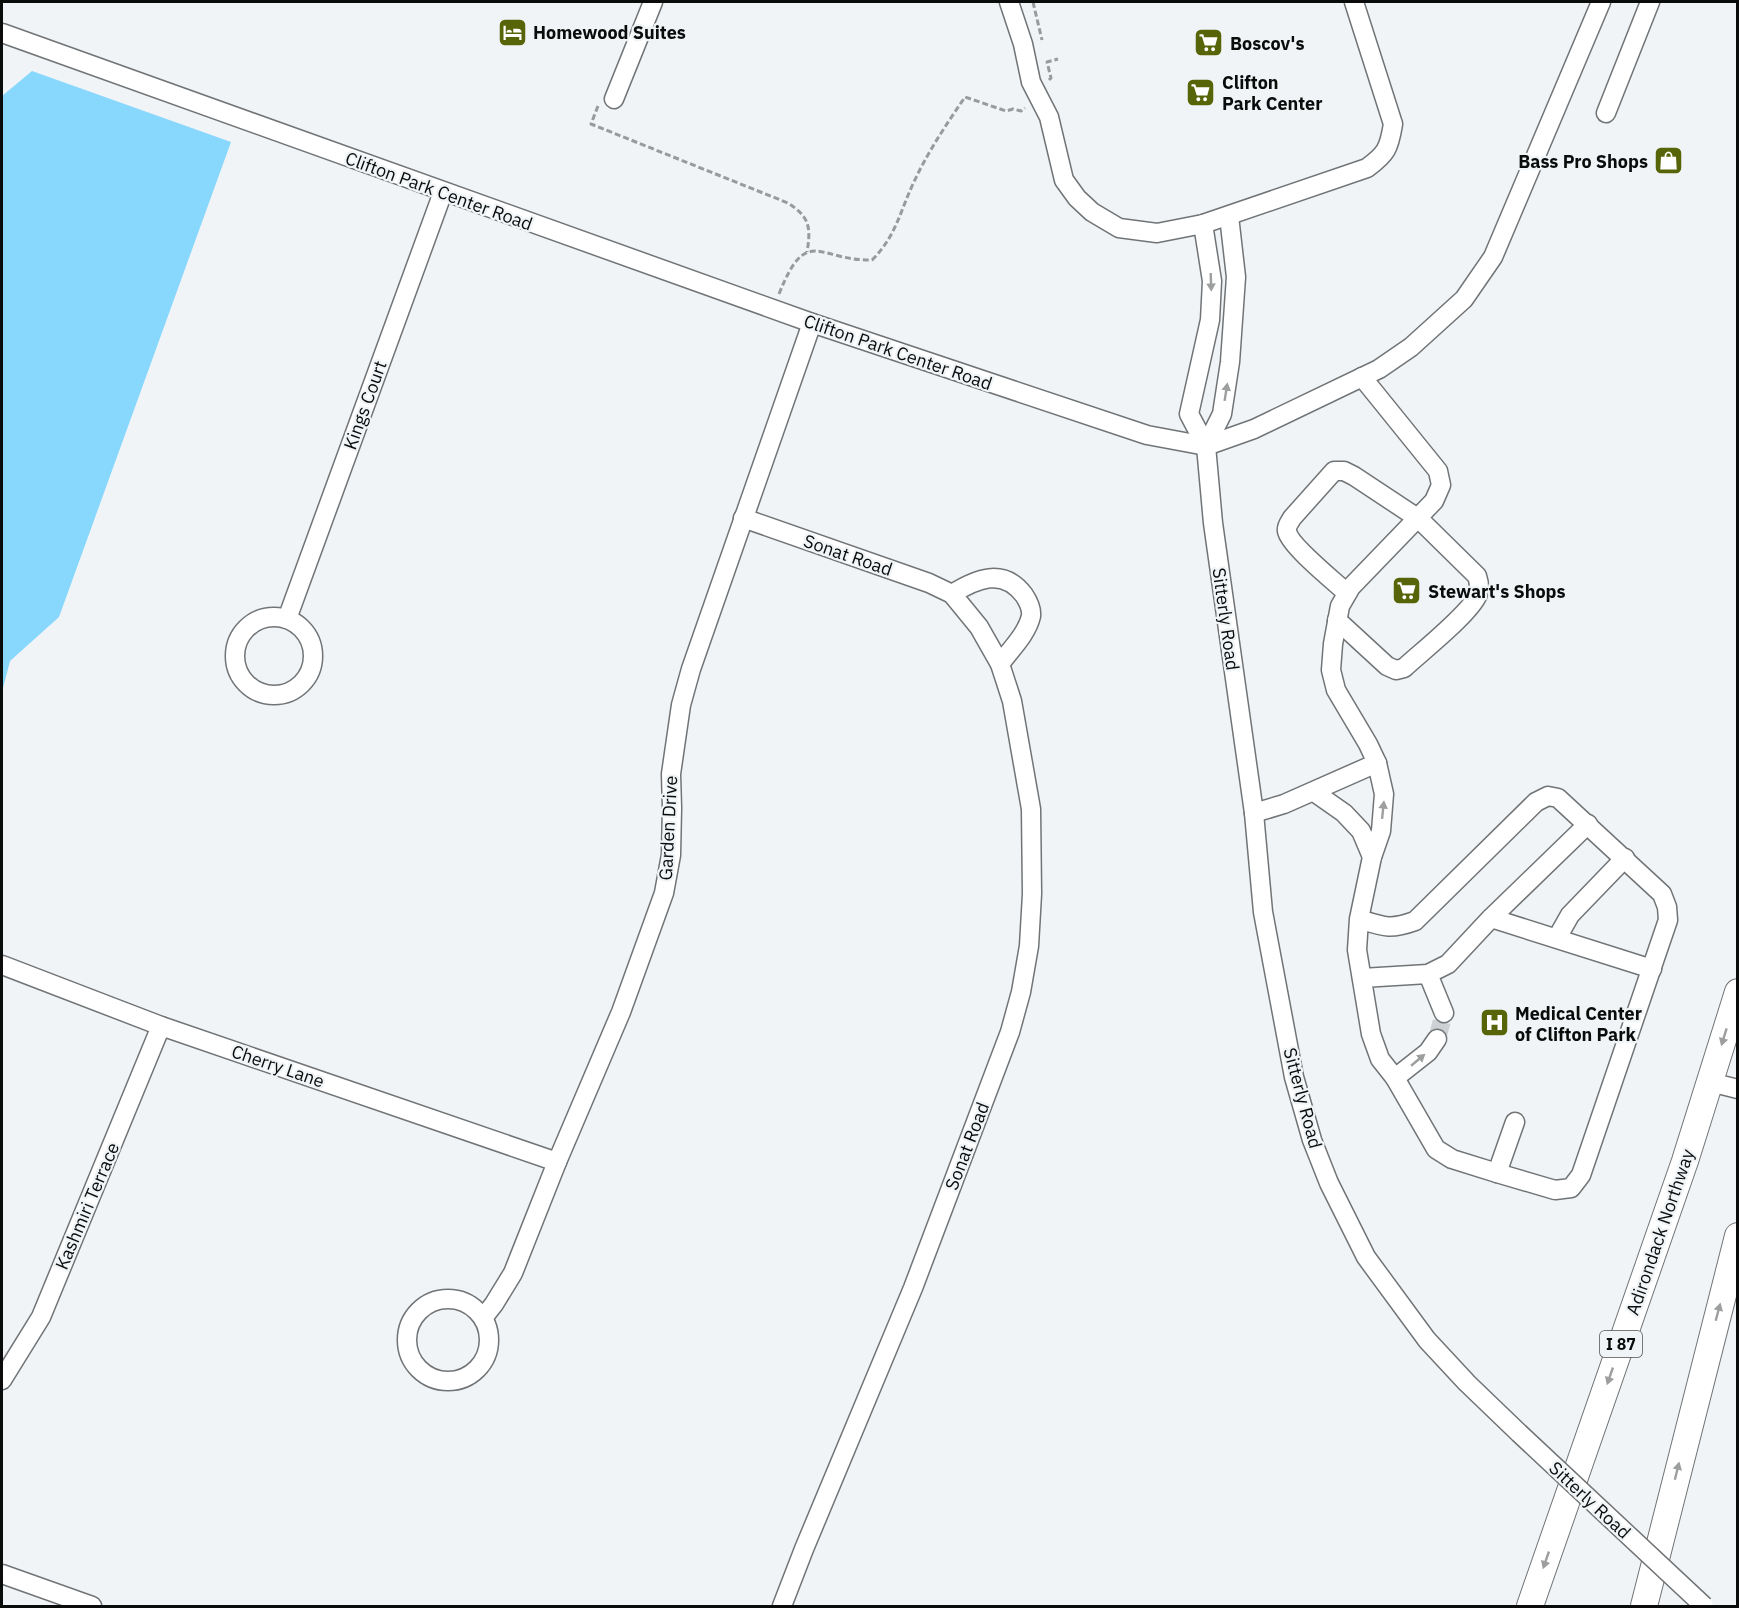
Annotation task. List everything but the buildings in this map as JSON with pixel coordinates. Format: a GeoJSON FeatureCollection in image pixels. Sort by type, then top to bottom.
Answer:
{"type":"FeatureCollection","features":[{"type":"Feature","properties":{"kind":"highway","name":"Adirondack Northway"},"geometry":{"type":"LineString","coordinates":[[1530,1606],[1681,1172],[1737,992]]}},
{"type":"Feature","properties":{"kind":"highway"},"geometry":{"type":"LineString","coordinates":[[1644,1606],[1737,1236]]}},
{"type":"Feature","properties":{"kind":"street"},"geometry":{"type":"LineString","coordinates":[[607,102],[653,2]]}},
{"type":"Feature","properties":{"kind":"street"},"geometry":{"type":"LineString","coordinates":[[1009,2],[1023,44],[1031,82],[1048,117],[1064,180],[1077,198],[1092,212],[1119,228],[1147,232],[1174,231],[1229,216],[1366,168],[1385,155],[1391,139],[1393,124],[1354,2]]}},
{"type":"Feature","properties":{"kind":"street"},"geometry":{"type":"LineString","coordinates":[[1206,446],[1254,429],[1379,369],[1411,347],[1464,299],[1493,257],[1601,2]]}},
{"type":"Feature","properties":{"kind":"street"},"geometry":{"type":"LineString","coordinates":[[1606,113],[1650,2]]}},
{"type":"Feature","properties":{"kind":"street","name":"Clifton Park Center Road"},"geometry":{"type":"LineString","coordinates":[[2,33],[812,323],[1147,435],[1206,446]]}},
{"type":"Feature","properties":{"kind":"street","name":"Kings Court"},"geometry":{"type":"LineString","coordinates":[[287,619],[443,192]]}},
{"type":"Feature","properties":{"kind":"street"},"geometry":{"type":"LineString","coordinates":[[1206,446],[1222,414],[1230,362],[1236,277],[1229,216]]}},
{"type":"Feature","properties":{"kind":"street"},"geometry":{"type":"LineString","coordinates":[[1203,224],[1212,281],[1210,320],[1189,414],[1206,446]]}},
{"type":"Feature","properties":{"kind":"street","name":"Garden Drive"},"geometry":{"type":"LineString","coordinates":[[483,1318],[513,1272],[621,1012],[664,893],[671,855],[670,774],[681,705],[691,669],[812,323]]}},
{"type":"Feature","properties":{"kind":"street"},"geometry":{"type":"LineString","coordinates":[[1359,919],[1384,927],[1396,928],[1415,921],[1536,802],[1548,796],[1558,798],[1662,894],[1668,920],[1581,1175],[1571,1188],[1555,1190],[1452,1159],[1436,1149],[1395,1078],[1380,1059],[1371,1034],[1357,950],[1359,919],[1372,857],[1381,831],[1384,794],[1377,762],[1336,690],[1330,670],[1340,606],[1347,593],[1419,519],[1434,501],[1441,485],[1438,471],[1362,376]]}},
{"type":"Feature","properties":{"kind":"street","name":"Sitterly Road"},"geometry":{"type":"LineString","coordinates":[[1206,446],[1213,524],[1254,813],[1263,912],[1294,1077],[1312,1140],[1329,1183],[1366,1257],[1412,1321],[1467,1383],[1704,1606]]}},
{"type":"Feature","properties":{"kind":"street"},"geometry":{"type":"LineString","coordinates":[[1337,620],[1387,666],[1396,670],[1404,668],[1466,611],[1478,597],[1480,586],[1477,576],[1419,519],[1344,471],[1335,471],[1292,518],[1287,532],[1294,544],[1347,593]]}},
{"type":"Feature","properties":{"kind":"street","name":"Sonat Road"},"geometry":{"type":"LineString","coordinates":[[743,518],[929,583],[952,594],[979,627],[1000,664],[1012,701],[1031,810],[1029,946],[1021,992],[1010,1032],[913,1288],[782,1606]]}},
{"type":"Feature","properties":{"kind":"street"},"geometry":{"type":"LineString","coordinates":[[952,594],[973,582],[992,578],[1007,580],[1026,598],[1030,607],[1029,622],[1000,664]]}},
{"type":"Feature","properties":{"kind":"street"},"geometry":{"type":"LineString","coordinates":[[276,616],[287,619],[305,631],[313,651],[313,662],[303,682],[295,689],[273,695],[262,693],[244,681],[238,671],[235,660],[239,638],[254,622],[264,618],[276,616]]}},
{"type":"Feature","properties":{"kind":"street"},"geometry":{"type":"LineString","coordinates":[[1254,813],[1314,792],[1377,762]]}},
{"type":"Feature","properties":{"kind":"street"},"geometry":{"type":"LineString","coordinates":[[1314,792],[1344,813],[1361,831],[1372,857]]}},
{"type":"Feature","properties":{"kind":"street"},"geometry":{"type":"LineString","coordinates":[[1362,978],[1428,974],[1448,964],[1491,918],[1588,824]]}},
{"type":"Feature","properties":{"kind":"street"},"geometry":{"type":"LineString","coordinates":[[1557,938],[1570,915],[1625,858]]}},
{"type":"Feature","properties":{"kind":"street"},"geometry":{"type":"LineString","coordinates":[[1491,918],[1652,969]]}},
{"type":"Feature","properties":{"kind":"street","name":"Cherry Lane"},"geometry":{"type":"LineString","coordinates":[[2,965],[161,1026],[557,1162]]}},
{"type":"Feature","properties":{"kind":"street"},"geometry":{"type":"LineString","coordinates":[[1428,974],[1444,1013]]}},
{"type":"Feature","properties":{"kind":"street","name":"Kashmiri Terrace"},"geometry":{"type":"LineString","coordinates":[[2,1380],[41,1317],[161,1026]]}},
{"type":"Feature","properties":{"kind":"street"},"geometry":{"type":"LineString","coordinates":[[1395,1078],[1428,1052],[1437,1039]]}},
{"type":"Feature","properties":{"kind":"street"},"geometry":{"type":"LineString","coordinates":[[1710,1082],[1737,1089]]}},
{"type":"Feature","properties":{"kind":"street"},"geometry":{"type":"LineString","coordinates":[[1497,1173],[1515,1122]]}},
{"type":"Feature","properties":{"kind":"street"},"geometry":{"type":"LineString","coordinates":[[444,1298],[455,1299],[475,1309],[483,1318],[489,1337],[485,1358],[479,1366],[462,1378],[452,1381],[432,1378],[422,1373],[409,1356],[406,1334],[409,1324],[423,1306],[444,1298]]}},
{"type":"Feature","properties":{"kind":"street"},"geometry":{"type":"LineString","coordinates":[[2,1574],[92,1606]]}},
{"type":"Feature","properties":{"kind":"path"},"geometry":{"type":"LineString","coordinates":[[1033,2],[1043,42]]}},
{"type":"Feature","properties":{"kind":"path"},"geometry":{"type":"LineString","coordinates":[[775,310],[790,270],[798,257],[807,252],[821,250],[854,260],[872,260],[893,233],[923,165],[965,97],[1006,111],[1013,108],[1021,111],[1051,78],[1045,52]]}},
{"type":"Feature","properties":{"kind":"path"},"geometry":{"type":"LineString","coordinates":[[1047,62],[1058,59]]}},
{"type":"Feature","properties":{"kind":"path"},"geometry":{"type":"LineString","coordinates":[[607,102],[591,124],[788,203],[799,210],[810,232],[807,252]]}},
{"type":"Feature","properties":{"kind":"shaded area"},"geometry":{"type":"Polygon","coordinates":[[[32,71],[231,142],[59,617],[10,661],[2,692],[2,96],[32,71]]]}},
{"type":"Feature","properties":{"kind":"tunnel"},"geometry":{"type":"LineString","coordinates":[[1437,1039],[1444,1013]]}},
{"type":"Feature","properties":{"kind":"place","name":"Homewood Suites"},"geometry":{"type":"Point","coordinates":[512,32]}},
{"type":"Feature","properties":{"kind":"place","name":"Boscov's"},"geometry":{"type":"Point","coordinates":[1209,43]}},
{"type":"Feature","properties":{"kind":"place","name":"Clifton Park Center"},"geometry":{"type":"Point","coordinates":[1201,92]}},
{"type":"Feature","properties":{"kind":"place","name":"Bass Pro Shops"},"geometry":{"type":"Point","coordinates":[1669,161]}},
{"type":"Feature","properties":{"kind":"place","name":"Stewart's Shops"},"geometry":{"type":"Point","coordinates":[1407,591]}},
{"type":"Feature","properties":{"kind":"place","name":"Medical Center of Clifton Park"},"geometry":{"type":"Point","coordinates":[1494,1023]}}]}
